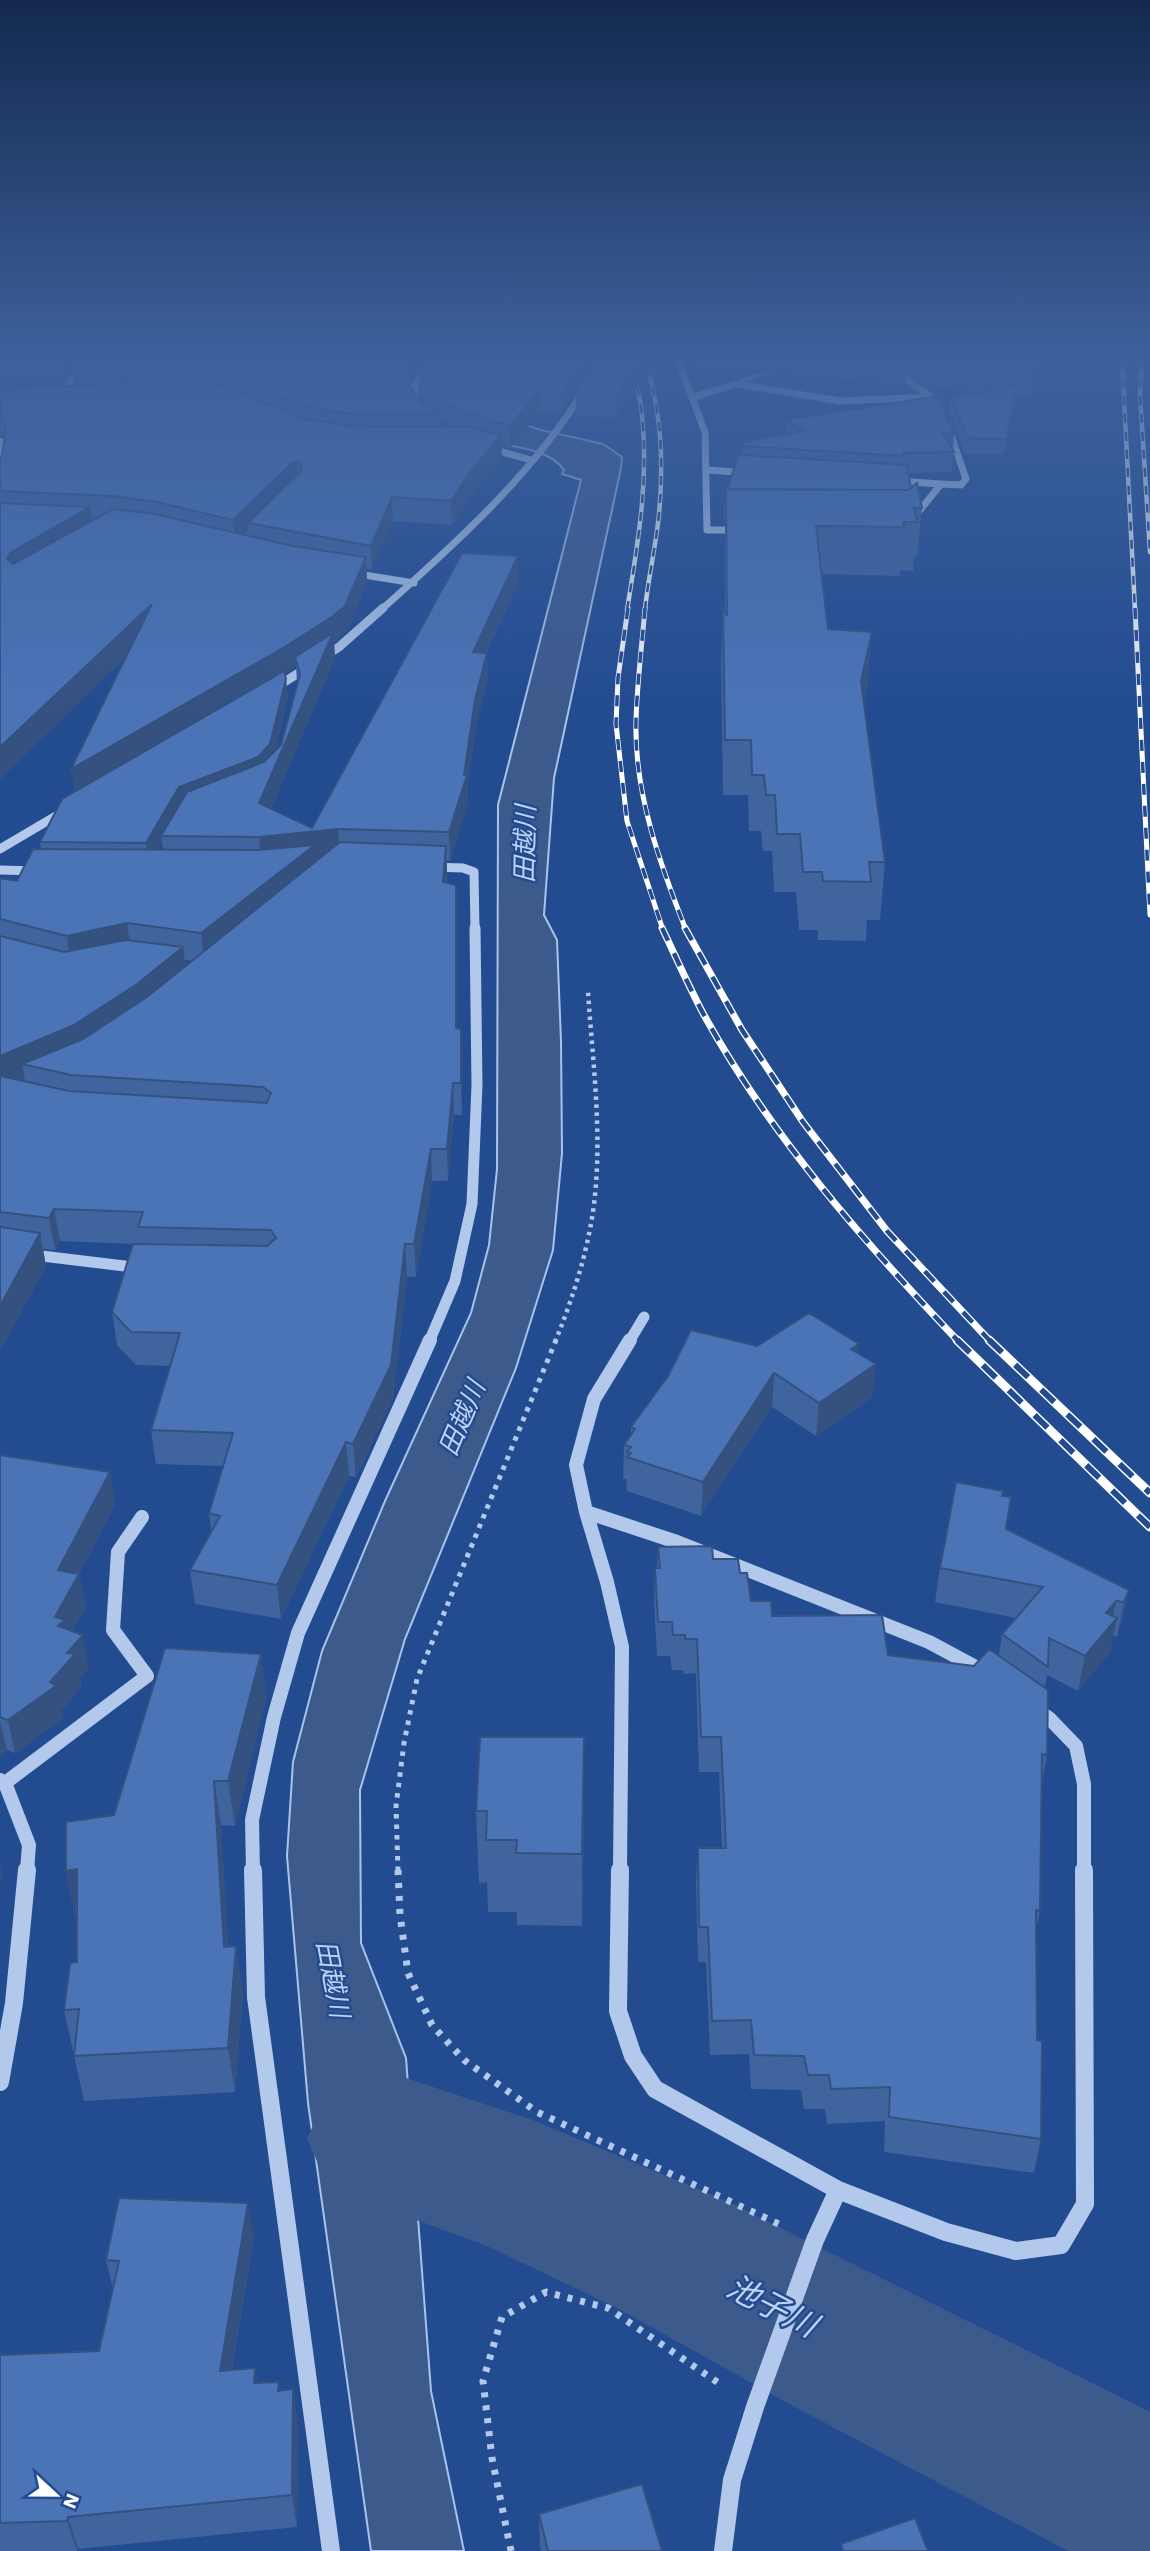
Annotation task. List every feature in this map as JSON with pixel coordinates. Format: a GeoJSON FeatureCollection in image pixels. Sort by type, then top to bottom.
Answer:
{"type":"FeatureCollection","features":[{"type":"Feature","properties":{"kind":"street"},"geometry":{"type":"LineString","coordinates":[[265,694],[291,685],[414,583],[455,544],[513,479]]}},
{"type":"Feature","properties":{"kind":"street"},"geometry":{"type":"LineString","coordinates":[[707,479],[706,530],[746,530]]}},
{"type":"Feature","properties":{"kind":"street"},"geometry":{"type":"LineString","coordinates":[[886,481],[961,485],[965,479]]}},
{"type":"Feature","properties":{"kind":"street"},"geometry":{"type":"LineString","coordinates":[[904,531],[941,484]]}},
{"type":"Feature","properties":{"kind":"street"},"geometry":{"type":"LineString","coordinates":[[348,572],[414,583]]}},
{"type":"Feature","properties":{"kind":"street"},"geometry":{"type":"LineString","coordinates":[[0,849],[72,807]]}},
{"type":"Feature","properties":{"kind":"street"},"geometry":{"type":"LineString","coordinates":[[331,2551],[256,1997],[252,1820],[274,1717],[298,1633],[412,1383],[455,1281],[472,1204],[477,1085],[474,872],[463,868],[422,866]]}},
{"type":"Feature","properties":{"kind":"street"},"geometry":{"type":"LineString","coordinates":[[0,870],[55,871]]}},
{"type":"Feature","properties":{"kind":"street"},"geometry":{"type":"LineString","coordinates":[[0,1251],[124,1268],[151,1268]]}},
{"type":"Feature","properties":{"kind":"street"},"geometry":{"type":"LineString","coordinates":[[586,1512],[677,1542],[929,1642],[983,1671],[1039,1711],[1076,1746],[1084,1784],[1085,2204],[1061,2245],[1016,2251],[946,2232],[838,2190],[655,2089],[633,2056],[618,2011],[622,1647],[607,1582],[586,1512],[576,1465],[594,1399],[644,1317]]}},
{"type":"Feature","properties":{"kind":"street"},"geometry":{"type":"LineString","coordinates":[[0,2082],[14,2003],[29,1845],[3,1782],[147,1676],[113,1630],[118,1552],[142,1517]]}},
{"type":"Feature","properties":{"kind":"street"},"geometry":{"type":"LineString","coordinates":[[723,2551],[732,2480],[755,2407],[813,2247],[838,2190]]}},
{"type":"Feature","properties":{"kind":"path"},"geometry":{"type":"LineString","coordinates":[[588,992],[595,1171],[592,1216],[582,1264],[563,1322],[417,1679],[404,1743],[396,1806],[400,1915],[408,1973],[432,2025],[464,2060],[537,2112],[813,2247]]}},
{"type":"Feature","properties":{"kind":"path"},"geometry":{"type":"LineString","coordinates":[[511,2551],[492,2458],[484,2381],[502,2317],[546,2292],[608,2308],[755,2407]]}},
{"type":"Feature","properties":{"kind":"water","name":"田越川"},"geometry":{"type":"Polygon","coordinates":[[[578,479],[619,479],[554,778],[544,915],[557,940],[561,1041],[562,1153],[553,1250],[516,1368],[405,1639],[360,1790],[361,1943],[406,2058],[431,2391],[464,2551],[371,2551],[308,2103],[287,1856],[293,1762],[322,1651],[385,1501],[471,1313],[489,1245],[497,1169],[498,805],[581,480],[578,479]]]}},
{"type":"Feature","properties":{"kind":"building"},"geometry":{"type":"Polygon","coordinates":[[[0,479],[275,479],[233,520],[157,502],[113,496],[0,491],[0,479]]]}},
{"type":"Feature","properties":{"kind":"building"},"geometry":{"type":"Polygon","coordinates":[[[293,479],[465,479],[451,501],[392,497],[371,546],[248,523],[293,479]]]}},
{"type":"Feature","properties":{"kind":"building"},"geometry":{"type":"Polygon","coordinates":[[[731,479],[909,479],[911,488],[908,490],[727,489],[731,479]]]}},
{"type":"Feature","properties":{"kind":"building"},"geometry":{"type":"Polygon","coordinates":[[[917,483],[922,508],[914,508],[917,522],[903,522],[904,527],[816,526],[828,629],[872,632],[861,681],[885,862],[869,862],[871,882],[823,881],[822,872],[803,872],[800,834],[777,834],[775,795],[766,795],[764,775],[752,775],[751,740],[725,740],[723,608],[727,616],[726,489],[908,490],[917,483]]]}},
{"type":"Feature","properties":{"kind":"building"},"geometry":{"type":"Polygon","coordinates":[[[0,503],[90,507],[10,553],[7,559],[13,564],[113,509],[155,514],[293,546],[366,557],[345,606],[333,616],[283,648],[71,769],[152,604],[0,747],[0,503]]]}},
{"type":"Feature","properties":{"kind":"building"},"geometry":{"type":"Polygon","coordinates":[[[462,553],[518,556],[473,652],[487,653],[475,700],[464,775],[467,775],[449,832],[338,829],[259,837],[161,836],[187,792],[264,762],[281,745],[300,674],[295,657],[333,633],[259,803],[312,828],[462,553]]]}},
{"type":"Feature","properties":{"kind":"building"},"geometry":{"type":"Polygon","coordinates":[[[284,671],[286,679],[270,744],[258,757],[179,787],[146,843],[40,842],[62,799],[284,671]]]}},
{"type":"Feature","properties":{"kind":"building"},"geometry":{"type":"Polygon","coordinates":[[[340,842],[446,846],[443,882],[456,885],[456,1028],[461,1029],[461,1083],[453,1083],[447,1149],[431,1149],[414,1244],[405,1244],[391,1365],[353,1444],[346,1442],[277,1585],[190,1570],[220,1516],[209,1513],[233,1433],[151,1430],[180,1333],[131,1332],[112,1312],[133,1244],[267,1246],[276,1238],[271,1230],[138,1227],[143,1212],[54,1209],[49,1218],[0,1212],[0,1076],[69,1091],[267,1103],[271,1093],[263,1087],[71,1075],[22,1064],[83,1039],[147,997],[340,842]]]}},
{"type":"Feature","properties":{"kind":"building"},"geometry":{"type":"Polygon","coordinates":[[[315,845],[201,933],[127,923],[67,936],[0,919],[0,878],[17,881],[33,849],[259,850],[315,845]]]}},
{"type":"Feature","properties":{"kind":"building"},"geometry":{"type":"Polygon","coordinates":[[[0,936],[64,952],[126,940],[183,947],[137,984],[74,1025],[0,1056],[0,936]]]}},
{"type":"Feature","properties":{"kind":"building"},"geometry":{"type":"Polygon","coordinates":[[[0,1227],[40,1233],[0,1306],[0,1227]]]}},
{"type":"Feature","properties":{"kind":"building"},"geometry":{"type":"Polygon","coordinates":[[[809,1313],[859,1344],[851,1349],[876,1364],[819,1403],[774,1373],[703,1482],[627,1457],[631,1453],[627,1452],[631,1447],[624,1445],[635,1429],[631,1427],[668,1376],[691,1330],[757,1346],[809,1313]]]}},
{"type":"Feature","properties":{"kind":"building"},"geometry":{"type":"Polygon","coordinates":[[[0,1455],[110,1472],[58,1570],[79,1574],[55,1617],[65,1620],[58,1626],[83,1635],[67,1653],[75,1654],[50,1682],[56,1686],[8,1720],[0,1717],[0,1455]]]}},
{"type":"Feature","properties":{"kind":"building"},"geometry":{"type":"Polygon","coordinates":[[[956,1482],[1003,1491],[1002,1496],[1011,1497],[1006,1529],[1129,1590],[1124,1602],[1116,1601],[1106,1613],[1117,1618],[1085,1656],[1049,1638],[1048,1667],[1002,1634],[1043,1587],[940,1568],[956,1482]]]}},
{"type":"Feature","properties":{"kind":"building"},"geometry":{"type":"Polygon","coordinates":[[[712,1546],[713,1559],[738,1559],[740,1573],[747,1573],[751,1601],[771,1601],[772,1616],[882,1615],[888,1655],[974,1666],[989,1649],[1048,1690],[1047,1755],[1042,1754],[1040,1911],[1036,1910],[1037,2040],[1042,2041],[1041,2139],[889,2117],[890,2087],[831,2089],[829,2075],[808,2075],[804,2056],[754,2055],[751,2020],[712,2021],[708,1927],[699,1927],[698,1848],[726,1848],[721,1737],[701,1737],[697,1639],[673,1635],[672,1622],[658,1622],[655,1568],[660,1568],[658,1547],[712,1546]]]}},
{"type":"Feature","properties":{"kind":"building"},"geometry":{"type":"Polygon","coordinates":[[[165,1648],[261,1654],[228,1781],[214,1781],[224,1947],[236,1946],[228,2048],[74,2056],[79,2009],[64,2010],[70,1963],[77,1962],[77,1869],[66,1871],[66,1822],[114,1815],[165,1648]]]}},
{"type":"Feature","properties":{"kind":"building"},"geometry":{"type":"Polygon","coordinates":[[[480,1737],[584,1737],[582,1854],[516,1853],[517,1840],[486,1840],[487,1811],[476,1811],[480,1737]]]}},
{"type":"Feature","properties":{"kind":"building"},"geometry":{"type":"Polygon","coordinates":[[[119,2198],[248,2203],[220,2371],[255,2368],[254,2383],[279,2382],[278,2391],[293,2389],[292,2495],[68,2517],[67,2521],[0,2523],[0,2355],[99,2351],[119,2261],[106,2260],[119,2198]]]}},
{"type":"Feature","properties":{"kind":"building"},"geometry":{"type":"Polygon","coordinates":[[[642,2484],[662,2551],[548,2551],[539,2514],[642,2484]]]}},
{"type":"Feature","properties":{"kind":"building"},"geometry":{"type":"Polygon","coordinates":[[[915,2518],[928,2551],[843,2551],[841,2544],[915,2518]]]}},
{"type":"Feature","properties":{"kind":"waterway","name":"池子川"},"geometry":{"type":"LineString","coordinates":[[382,2139],[530,2190],[673,2255],[1150,2502]]}},
{"type":"Feature","properties":{"kind":"railway"},"geometry":{"type":"LineString","coordinates":[[627,610],[639,534],[643,479]]}},
{"type":"Feature","properties":{"kind":"railway"},"geometry":{"type":"LineString","coordinates":[[645,610],[658,526],[661,479]]}},
{"type":"Feature","properties":{"kind":"railway"},"geometry":{"type":"LineString","coordinates":[[1128,479],[1135,610]]}},
{"type":"Feature","properties":{"kind":"railway"},"geometry":{"type":"LineString","coordinates":[[1145,479],[1150,552]]}},
{"type":"Feature","properties":{"kind":"railway"},"geometry":{"type":"LineString","coordinates":[[628,608],[618,678],[616,724],[627,821],[663,930]]}},
{"type":"Feature","properties":{"kind":"railway"},"geometry":{"type":"LineString","coordinates":[[645,608],[636,721],[639,775],[650,828],[686,929]]}},
{"type":"Feature","properties":{"kind":"railway"},"geometry":{"type":"LineString","coordinates":[[1135,608],[1150,915]]}},
{"type":"Feature","properties":{"kind":"railway"},"geometry":{"type":"LineString","coordinates":[[662,928],[704,1015],[730,1060],[789,1145],[888,1266],[958,1341]]}},
{"type":"Feature","properties":{"kind":"railway"},"geometry":{"type":"LineString","coordinates":[[686,929],[742,1030],[803,1122],[887,1231],[990,1341]]}},
{"type":"Feature","properties":{"kind":"railway"},"geometry":{"type":"LineString","coordinates":[[958,1341],[1150,1527]]}},
{"type":"Feature","properties":{"kind":"railway"},"geometry":{"type":"LineString","coordinates":[[990,1341],[1150,1493]]}}]}
